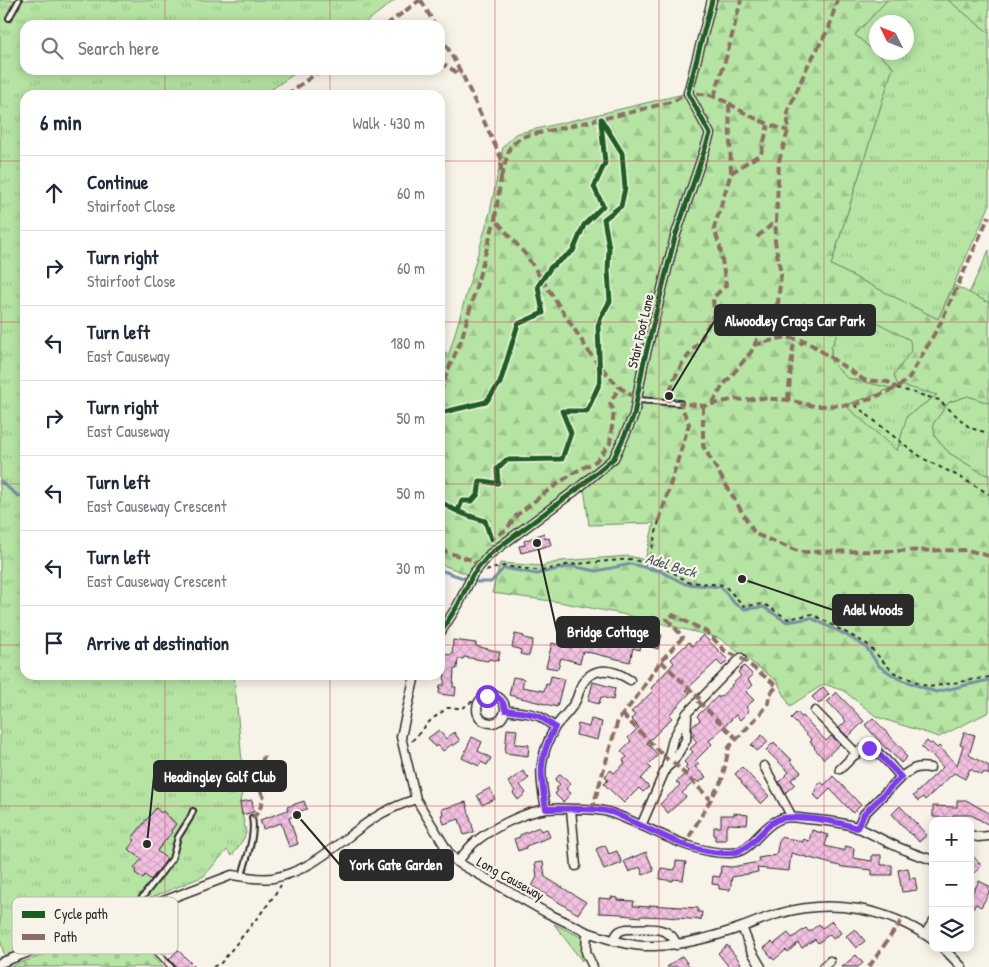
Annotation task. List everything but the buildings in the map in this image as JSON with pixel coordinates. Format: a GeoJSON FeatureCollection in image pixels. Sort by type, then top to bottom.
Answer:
{"type":"FeatureCollection","features":[{"type":"Feature","properties":{"kind":"street","name":"Stair Foot Lane"},"geometry":{"type":"LineString","coordinates":[[445,625],[479,566],[490,554],[576,490],[614,458],[634,415],[638,400],[642,365],[675,237],[710,134],[688,93],[712,0]]}},
{"type":"Feature","properties":{"kind":"street"},"geometry":{"type":"LineString","coordinates":[[641,826],[666,768],[673,738],[687,713],[741,658]]}},
{"type":"Feature","properties":{"kind":"street"},"geometry":{"type":"LineString","coordinates":[[546,809],[541,782],[541,768],[546,748],[555,727],[573,705],[582,684],[592,674],[602,670],[621,674],[630,680]]}},
{"type":"Feature","properties":{"kind":"street"},"geometry":{"type":"LineString","coordinates":[[175,897],[232,876],[258,879],[272,878],[298,871],[375,817],[389,809],[416,799],[401,738],[414,680]]}},
{"type":"Feature","properties":{"kind":"street"},"geometry":{"type":"LineString","coordinates":[[487,696],[496,696],[503,702],[505,710],[502,718],[498,721],[485,722],[481,719],[478,711],[480,702],[487,696]]}},
{"type":"Feature","properties":{"kind":"street"},"geometry":{"type":"LineString","coordinates":[[505,710],[539,716],[555,727]]}},
{"type":"Feature","properties":{"kind":"street"},"geometry":{"type":"LineString","coordinates":[[815,711],[856,754]]}},
{"type":"Feature","properties":{"kind":"street"},"geometry":{"type":"LineString","coordinates":[[666,768],[673,762],[686,740],[687,713]]}},
{"type":"Feature","properties":{"kind":"street"},"geometry":{"type":"LineString","coordinates":[[840,769],[861,750],[869,748],[876,751],[901,777]]}},
{"type":"Feature","properties":{"kind":"street"},"geometry":{"type":"LineString","coordinates":[[764,766],[792,817]]}},
{"type":"Feature","properties":{"kind":"street"},"geometry":{"type":"LineString","coordinates":[[857,828],[864,814],[901,777],[914,768],[922,766],[930,768]]}},
{"type":"Feature","properties":{"kind":"street","name":"Long Causeway"},"geometry":{"type":"LineString","coordinates":[[416,799],[449,853],[457,862],[547,913],[587,932],[614,940],[640,946],[676,945],[717,935],[777,914],[797,910],[842,906],[889,916],[929,937]]}},
{"type":"Feature","properties":{"kind":"street"},"geometry":{"type":"LineString","coordinates":[[457,862],[474,843],[489,832],[518,817],[546,809],[608,811],[693,847],[729,854],[739,852],[752,843],[776,820],[783,818],[792,817],[843,823],[908,852],[929,859]]}},
{"type":"Feature","properties":{"kind":"street"},"geometry":{"type":"LineString","coordinates":[[571,809],[576,866]]}},
{"type":"Feature","properties":{"kind":"street"},"geometry":{"type":"LineString","coordinates":[[974,836],[989,836]]}},
{"type":"Feature","properties":{"kind":"street"},"geometry":{"type":"LineString","coordinates":[[742,927],[751,950],[761,967]]}},
{"type":"Feature","properties":{"kind":"street"},"geometry":{"type":"LineString","coordinates":[[924,934],[929,927]]}},
{"type":"Feature","properties":{"kind":"street"},"geometry":{"type":"LineString","coordinates":[[614,940],[622,929],[660,930],[672,935],[676,945]]}},
{"type":"Feature","properties":{"kind":"street"},"geometry":{"type":"LineString","coordinates":[[587,932],[586,952],[593,967]]}},
{"type":"Feature","properties":{"kind":"street"},"geometry":{"type":"LineString","coordinates":[[947,952],[962,967]]}},
{"type":"Feature","properties":{"kind":"street"},"geometry":{"type":"LineString","coordinates":[[0,963],[24,954]]}},
{"type":"Feature","properties":{"kind":"street"},"geometry":{"type":"LineString","coordinates":[[823,967],[830,962]]}},
{"type":"Feature","properties":{"kind":"lane"},"geometry":{"type":"LineString","coordinates":[[9,18],[19,0]]}},
{"type":"Feature","properties":{"kind":"lane"},"geometry":{"type":"LineString","coordinates":[[638,400],[680,404]]}},
{"type":"Feature","properties":{"kind":"lane"},"geometry":{"type":"LineString","coordinates":[[142,897],[172,859],[178,837],[190,818],[192,811]]}},
{"type":"Feature","properties":{"kind":"lane"},"geometry":{"type":"LineString","coordinates":[[242,876],[252,831],[252,818]]}},
{"type":"Feature","properties":{"kind":"lane"},"geometry":{"type":"LineString","coordinates":[[158,954],[171,967]]}},
{"type":"Feature","properties":{"kind":"path"},"geometry":{"type":"LineString","coordinates":[[897,388],[939,400],[970,428],[989,433]]}},
{"type":"Feature","properties":{"kind":"path"},"geometry":{"type":"LineString","coordinates":[[855,405],[924,459],[989,494]]}},
{"type":"Feature","properties":{"kind":"path"},"geometry":{"type":"LineString","coordinates":[[648,564],[659,520]]}},
{"type":"Feature","properties":{"kind":"path"},"geometry":{"type":"LineString","coordinates":[[479,566],[487,571],[504,566],[542,571],[566,565],[631,558],[671,571],[688,582],[724,585],[744,606],[764,604],[788,619],[812,614],[867,644],[893,672],[929,687],[989,677]]}},
{"type":"Feature","properties":{"kind":"path"},"geometry":{"type":"LineString","coordinates":[[404,749],[431,720],[447,708],[463,708],[472,702],[480,702]]}},
{"type":"Feature","properties":{"kind":"path"},"geometry":{"type":"LineString","coordinates":[[213,967],[221,963],[269,903],[286,875]]}},
{"type":"Feature","properties":{"kind":"green space"},"geometry":{"type":"Polygon","coordinates":[[[0,0],[395,0],[369,20],[20,20],[20,75],[293,75],[270,90],[20,90],[20,680],[234,680],[244,783],[240,802],[246,833],[232,856],[227,850],[204,876],[153,897],[12,897],[12,954],[15,954],[5,958],[0,939],[0,0]]]}},
{"type":"Feature","properties":{"kind":"green space"},"geometry":{"type":"Polygon","coordinates":[[[712,0],[887,0],[873,15],[869,15],[869,20],[855,35],[869,47],[869,60],[885,60],[893,67],[831,265],[938,319],[954,285],[989,303],[989,403],[968,396],[949,402],[933,424],[935,437],[949,453],[989,476],[989,712],[939,737],[877,717],[844,691],[824,684],[790,706],[777,681],[719,638],[627,615],[559,602],[492,593],[500,563],[542,566],[561,561],[629,556],[645,560],[654,523],[589,525],[583,480],[493,547],[467,574],[445,566],[445,353],[449,354],[490,212],[503,147],[515,134],[688,93],[712,0]],[[850,308],[831,347],[831,362],[847,378],[890,388],[877,395],[846,406],[897,451],[907,416],[937,395],[897,384],[894,375],[911,351],[910,340],[850,308]]]}},
{"type":"Feature","properties":{"kind":"green space"},"geometry":{"type":"Polygon","coordinates":[[[887,0],[948,0],[989,33],[989,207],[938,319],[831,265],[893,67],[885,60],[914,60],[914,15],[873,15],[887,0]]]}},
{"type":"Feature","properties":{"kind":"green space"},"geometry":{"type":"Polygon","coordinates":[[[948,0],[989,0],[989,33],[948,0]]]}},
{"type":"Feature","properties":{"kind":"green space"},"geometry":{"type":"Polygon","coordinates":[[[869,20],[869,47],[855,35],[869,20]]]}},
{"type":"Feature","properties":{"kind":"green space"},"geometry":{"type":"Polygon","coordinates":[[[989,250],[989,303],[969,293],[989,250]]]}},
{"type":"Feature","properties":{"kind":"green space"},"geometry":{"type":"Polygon","coordinates":[[[850,308],[911,340],[911,351],[894,375],[937,395],[907,416],[897,452],[846,406],[879,394],[889,388],[847,378],[831,362],[831,347],[850,308]]]}},
{"type":"Feature","properties":{"kind":"green space"},"geometry":{"type":"Polygon","coordinates":[[[968,396],[989,403],[989,476],[949,453],[935,437],[933,424],[949,402],[968,396]]]}},
{"type":"Feature","properties":{"kind":"green space"},"geometry":{"type":"Polygon","coordinates":[[[554,924],[581,937],[583,940],[582,961],[554,924]]]}},
{"type":"Feature","properties":{"kind":"green space"},"geometry":{"type":"Polygon","coordinates":[[[45,954],[150,954],[163,967],[9,967],[45,954]]]}},
{"type":"Feature","properties":{"kind":"waterway","name":"Adel Beck"},"geometry":{"type":"LineString","coordinates":[[0,481],[20,496]]}},
{"type":"Feature","properties":{"kind":"waterway","name":"Adel Beck"},"geometry":{"type":"LineString","coordinates":[[445,572],[475,582],[491,582],[504,568],[537,574],[571,566],[596,571],[631,564],[660,571],[685,584],[721,587],[735,604],[745,609],[763,607],[787,622],[811,618],[866,647],[879,666],[899,679],[936,692],[989,680]]}},
{"type":"Feature","properties":{"kind":"marked path"},"geometry":{"type":"LineString","coordinates":[[393,20],[420,0]]}},
{"type":"Feature","properties":{"kind":"marked path"},"geometry":{"type":"LineString","coordinates":[[421,0],[432,20]]}},
{"type":"Feature","properties":{"kind":"marked path"},"geometry":{"type":"LineString","coordinates":[[714,97],[741,0]]}},
{"type":"Feature","properties":{"kind":"marked path"},"geometry":{"type":"LineString","coordinates":[[757,237],[776,221],[779,161],[788,131],[788,111],[807,67],[829,28],[837,0]]}},
{"type":"Feature","properties":{"kind":"marked path"},"geometry":{"type":"LineString","coordinates":[[445,43],[463,76],[501,158],[501,177],[495,219],[526,255],[593,358],[619,387],[638,400]]}},
{"type":"Feature","properties":{"kind":"marked path"},"geometry":{"type":"LineString","coordinates":[[445,65],[461,75]]}},
{"type":"Feature","properties":{"kind":"marked path"},"geometry":{"type":"LineString","coordinates":[[293,90],[314,75]]}},
{"type":"Feature","properties":{"kind":"marked path"},"geometry":{"type":"LineString","coordinates":[[501,177],[510,147],[521,137],[674,101],[688,93],[710,95],[729,103],[731,173],[714,228],[720,247],[726,285],[713,298],[714,314],[701,339],[682,364],[673,381],[668,402]]}},
{"type":"Feature","properties":{"kind":"marked path"},"geometry":{"type":"LineString","coordinates":[[729,103],[757,119],[788,131]]}},
{"type":"Feature","properties":{"kind":"marked path"},"geometry":{"type":"LineString","coordinates":[[731,173],[761,154],[768,125]]}},
{"type":"Feature","properties":{"kind":"marked path"},"geometry":{"type":"LineString","coordinates":[[659,521],[689,424],[680,403],[703,406],[736,399],[760,398],[788,400],[814,406],[855,405],[897,388],[909,378],[941,322],[989,216]]}},
{"type":"Feature","properties":{"kind":"marked path"},"geometry":{"type":"LineString","coordinates":[[445,378],[461,341],[495,219]]}},
{"type":"Feature","properties":{"kind":"marked path"},"geometry":{"type":"LineString","coordinates":[[712,404],[722,387],[751,352],[764,316],[778,303],[781,274],[775,241],[776,221]]}},
{"type":"Feature","properties":{"kind":"marked path"},"geometry":{"type":"LineString","coordinates":[[754,345],[786,337],[806,341]]}},
{"type":"Feature","properties":{"kind":"marked path"},"geometry":{"type":"LineString","coordinates":[[788,400],[793,347],[806,341],[864,380],[888,382],[897,388]]}},
{"type":"Feature","properties":{"kind":"marked path"},"geometry":{"type":"LineString","coordinates":[[491,542],[491,539],[506,530],[517,515],[546,492],[575,472],[596,461],[610,443],[614,411],[610,404],[619,387]]}},
{"type":"Feature","properties":{"kind":"marked path"},"geometry":{"type":"LineString","coordinates":[[703,406],[703,446],[755,534],[800,552],[968,550],[989,556]]}},
{"type":"Feature","properties":{"kind":"marked path"},"geometry":{"type":"LineString","coordinates":[[445,552],[472,560],[479,566]]}},
{"type":"Feature","properties":{"kind":"marked path"},"geometry":{"type":"LineString","coordinates":[[592,810],[618,720],[636,698],[660,662],[683,637],[667,619],[673,615],[707,632],[725,651],[741,658],[777,686],[770,694],[768,704],[761,713],[729,747],[722,780],[685,844]]}},
{"type":"Feature","properties":{"kind":"marked path"},"geometry":{"type":"LineString","coordinates":[[661,661],[700,699]]}},
{"type":"Feature","properties":{"kind":"marked path"},"geometry":{"type":"LineString","coordinates":[[698,701],[737,739]]}},
{"type":"Feature","properties":{"kind":"marked path"},"geometry":{"type":"LineString","coordinates":[[622,714],[668,760]]}},
{"type":"Feature","properties":{"kind":"marked path"},"geometry":{"type":"LineString","coordinates":[[252,818],[258,812],[264,798],[258,776],[265,753]]}},
{"type":"Feature","properties":{"kind":"marked path"},"geometry":{"type":"LineString","coordinates":[[673,762],[710,799]]}},
{"type":"Feature","properties":{"kind":"marked path"},"geometry":{"type":"LineString","coordinates":[[869,967],[901,921]]}},
{"type":"Feature","properties":{"kind":"cycle path"},"geometry":{"type":"LineString","coordinates":[[445,625],[458,605],[473,574],[490,554],[576,490],[614,458],[634,415],[643,365],[675,237],[710,134],[688,93],[712,0]]}},
{"type":"Feature","properties":{"kind":"cycle path"},"geometry":{"type":"LineString","coordinates":[[458,511],[462,501],[472,501],[478,494],[480,481],[498,483],[497,469],[506,460],[562,459],[571,433],[562,411],[587,411],[600,382],[598,326],[610,301],[609,248],[604,219],[621,206],[625,188],[622,153],[601,119]]}},
{"type":"Feature","properties":{"kind":"cycle path"},"geometry":{"type":"LineString","coordinates":[[445,412],[486,402],[500,383],[518,324],[543,313],[538,286],[551,267],[573,251],[584,225],[603,206],[594,187],[605,163],[601,122]]}},
{"type":"Feature","properties":{"kind":"cycle path"},"geometry":{"type":"LineString","coordinates":[[445,505],[485,521],[491,539]]}},
{"type":"Feature","properties":{"kind":"place","name":"Alwoodley Crags Car Park"},"geometry":{"type":"Point","coordinates":[669,396]}},
{"type":"Feature","properties":{"kind":"place","name":"Bridge Cottage"},"geometry":{"type":"Point","coordinates":[537,543]}},
{"type":"Feature","properties":{"kind":"place","name":"Adel Woods"},"geometry":{"type":"Point","coordinates":[742,579]}},
{"type":"Feature","properties":{"kind":"place","name":"York Gate Garden"},"geometry":{"type":"Point","coordinates":[297,815]}},
{"type":"Feature","properties":{"kind":"place","name":"Headingley Golf Club"},"geometry":{"type":"Point","coordinates":[147,844]}},
{"type":"Feature","properties":{"kind":"route"},"geometry":{"type":"LineString","coordinates":[[487,696],[500,698],[505,710],[539,716],[555,727],[542,761],[542,788],[546,809],[608,811],[666,837],[706,851],[729,854],[739,852],[752,843],[776,820],[783,818],[792,817],[843,823],[857,828],[864,814],[901,777],[876,751],[869,748]]}}]}
